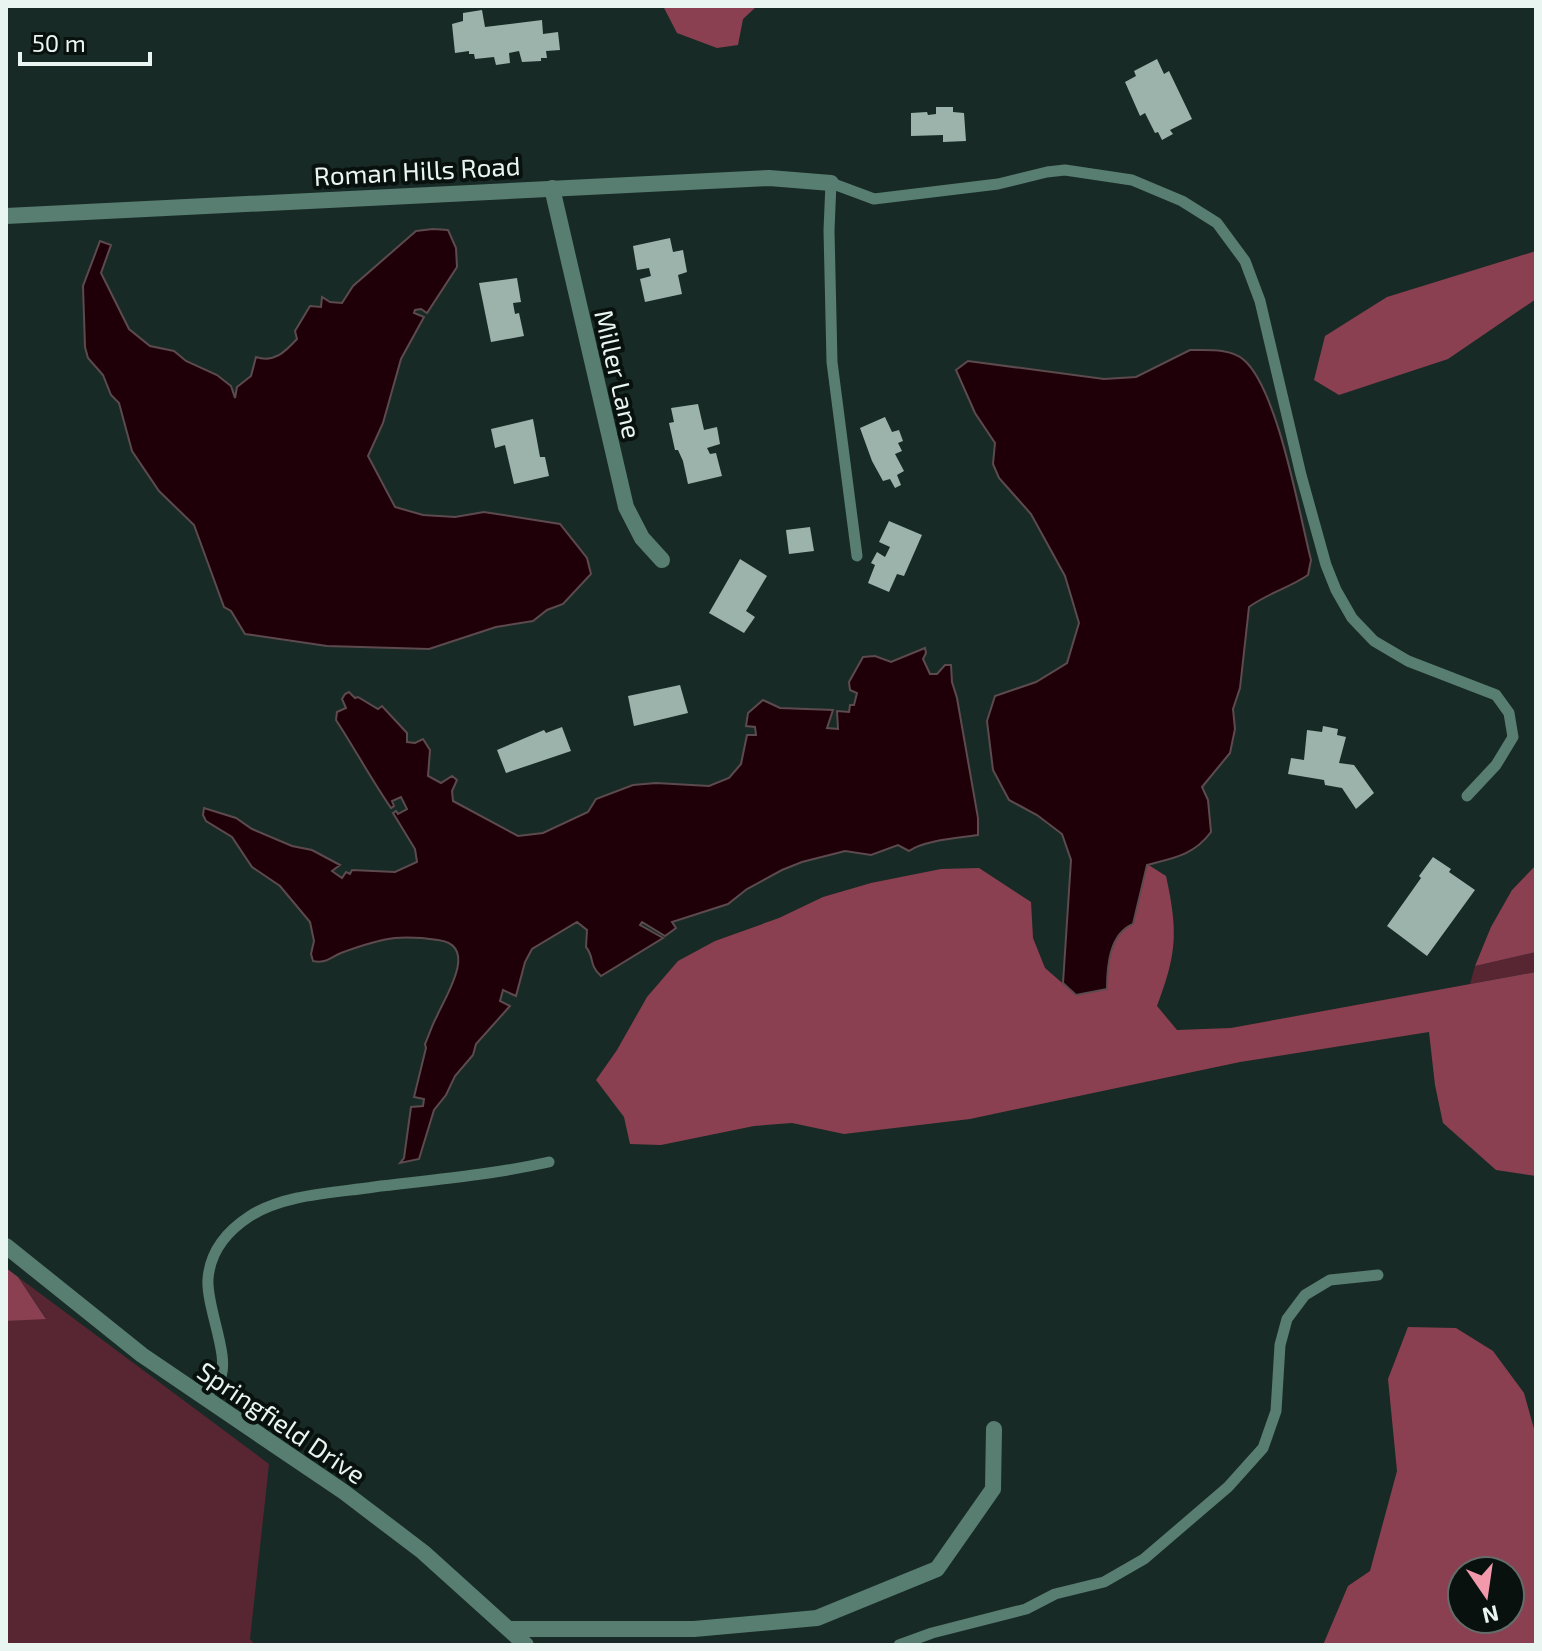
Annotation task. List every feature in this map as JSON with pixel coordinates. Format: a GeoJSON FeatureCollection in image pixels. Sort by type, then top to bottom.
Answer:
{"type":"FeatureCollection","features":[{"type":"Feature","properties":{"kind":"street","name":"Roman Hills Road"},"geometry":{"type":"LineString","coordinates":[[6,216],[769,178],[831,183]]}},
{"type":"Feature","properties":{"kind":"street","name":"Miller Lane"},"geometry":{"type":"LineString","coordinates":[[552,188],[626,507],[642,538],[662,560]]}},
{"type":"Feature","properties":{"kind":"street","name":"Springfield Drive"},"geometry":{"type":"LineString","coordinates":[[6,1246],[142,1355],[344,1492],[423,1552],[526,1645]]}},
{"type":"Feature","properties":{"kind":"street"},"geometry":{"type":"LineString","coordinates":[[509,1629],[694,1629],[817,1618],[937,1569],[993,1489],[994,1429]]}},
{"type":"Feature","properties":{"kind":"lane"},"geometry":{"type":"LineString","coordinates":[[857,556],[832,362],[831,183],[874,199],[998,184],[1065,170],[1132,180],[1182,201],[1217,223],[1245,261],[1260,301],[1301,475],[1326,565],[1352,618],[1374,641],[1408,661],[1496,695],[1509,713],[1513,737],[1496,765],[1467,796]]}},
{"type":"Feature","properties":{"kind":"lane"},"geometry":{"type":"LineString","coordinates":[[202,1398],[220,1380],[223,1366],[222,1349],[208,1300],[208,1278],[214,1254],[227,1234],[251,1215],[281,1203],[326,1194],[549,1162]]}},
{"type":"Feature","properties":{"kind":"lane"},"geometry":{"type":"LineString","coordinates":[[899,1645],[932,1633],[1026,1609],[1055,1594],[1104,1582],[1144,1559],[1228,1487],[1263,1448],[1276,1411],[1280,1345],[1287,1319],[1305,1295],[1330,1280],[1378,1275]]}},
{"type":"Feature","properties":{"kind":"shaded area"},"geometry":{"type":"Polygon","coordinates":[[[663,6],[757,6],[743,19],[738,45],[717,48],[677,33],[663,6]]]}},
{"type":"Feature","properties":{"kind":"shaded area"},"geometry":{"type":"Polygon","coordinates":[[[448,230],[456,248],[457,267],[427,313],[421,309],[415,310],[414,313],[424,317],[401,359],[383,423],[368,456],[395,507],[423,515],[455,517],[484,512],[560,524],[587,558],[591,574],[563,604],[547,610],[533,621],[496,627],[429,649],[327,646],[245,634],[231,611],[224,607],[194,525],[159,491],[132,451],[119,403],[111,395],[103,375],[88,358],[83,286],[100,241],[111,245],[101,273],[129,329],[150,346],[174,351],[186,361],[217,375],[231,386],[235,398],[237,387],[251,376],[256,357],[274,357],[297,339],[295,331],[310,306],[321,307],[322,297],[330,302],[342,303],[353,286],[416,231],[448,230]]]}},
{"type":"Feature","properties":{"kind":"shaded area"},"geometry":{"type":"Polygon","coordinates":[[[1536,251],[1536,299],[1448,359],[1339,395],[1314,380],[1325,336],[1387,297],[1536,251]]]}},
{"type":"Feature","properties":{"kind":"shaded area"},"geometry":{"type":"Polygon","coordinates":[[[1190,350],[1232,353],[1244,360],[1256,375],[1267,397],[1286,454],[1311,560],[1308,575],[1249,607],[1240,688],[1233,709],[1235,729],[1230,753],[1202,787],[1208,800],[1211,832],[1190,851],[1147,865],[1133,924],[1119,935],[1111,952],[1107,989],[1076,995],[1063,983],[1071,860],[1062,834],[1037,815],[1009,800],[993,770],[987,721],[995,696],[1036,682],[1067,663],[1079,623],[1065,576],[1031,514],[999,478],[993,464],[995,443],[975,413],[956,370],[968,361],[1104,379],[1136,377],[1190,350]]]}},
{"type":"Feature","properties":{"kind":"shaded area"},"geometry":{"type":"Polygon","coordinates":[[[925,648],[923,659],[930,674],[937,674],[945,665],[951,665],[978,818],[978,835],[933,842],[909,851],[898,845],[871,855],[845,851],[802,862],[747,889],[728,904],[672,922],[676,928],[665,936],[642,922],[640,925],[663,938],[601,976],[594,968],[586,947],[587,930],[577,922],[532,949],[525,962],[516,996],[503,990],[500,1001],[510,1006],[476,1044],[473,1055],[455,1076],[434,1110],[419,1159],[400,1163],[404,1158],[411,1107],[423,1106],[424,1099],[414,1097],[425,1044],[452,985],[458,961],[457,951],[450,944],[438,940],[395,938],[361,946],[324,961],[313,961],[314,941],[310,922],[280,886],[252,867],[232,837],[206,821],[203,815],[204,808],[236,818],[252,829],[292,846],[312,850],[340,865],[332,871],[342,878],[352,870],[395,872],[417,862],[415,849],[393,813],[407,809],[401,797],[392,801],[394,806],[391,808],[336,720],[337,712],[346,708],[342,699],[349,692],[378,709],[382,706],[407,733],[407,742],[415,743],[423,739],[430,750],[428,776],[441,783],[452,776],[457,780],[452,791],[453,801],[518,836],[543,833],[588,812],[596,799],[633,785],[709,786],[729,778],[741,764],[747,735],[756,735],[755,727],[746,726],[748,713],[763,700],[780,708],[833,710],[827,728],[838,729],[837,711],[849,712],[850,705],[854,705],[857,693],[850,690],[849,682],[863,657],[875,656],[891,662],[925,648]]]}},
{"type":"Feature","properties":{"kind":"shaded area"},"geometry":{"type":"Polygon","coordinates":[[[1147,864],[1166,876],[1170,895],[1174,942],[1169,971],[1157,1006],[1177,1030],[1231,1028],[1536,972],[1536,1176],[1496,1170],[1443,1123],[1429,1032],[1240,1062],[970,1119],[844,1134],[792,1123],[754,1126],[661,1145],[630,1144],[624,1117],[596,1080],[647,997],[678,961],[715,941],[779,918],[823,897],[871,883],[941,869],[979,868],[1031,902],[1033,938],[1045,968],[1076,995],[1107,988],[1111,952],[1119,935],[1133,924],[1147,864]]]}},
{"type":"Feature","properties":{"kind":"shaded area"},"geometry":{"type":"Polygon","coordinates":[[[1536,865],[1536,952],[1475,966],[1491,927],[1512,890],[1536,865]]]}},
{"type":"Feature","properties":{"kind":"shaded area"},"geometry":{"type":"Polygon","coordinates":[[[1536,952],[1536,972],[1470,984],[1475,966],[1536,952]]]}},
{"type":"Feature","properties":{"kind":"shaded area"},"geometry":{"type":"Polygon","coordinates":[[[6,1268],[18,1277],[46,1319],[6,1321],[6,1268]]]}},
{"type":"Feature","properties":{"kind":"shaded area"},"geometry":{"type":"Polygon","coordinates":[[[18,1277],[269,1464],[250,1639],[255,1645],[6,1645],[6,1321],[46,1318],[18,1277]]]}},
{"type":"Feature","properties":{"kind":"shaded area"},"geometry":{"type":"Polygon","coordinates":[[[1408,1327],[1456,1328],[1493,1351],[1524,1393],[1536,1436],[1536,1645],[1323,1645],[1348,1586],[1370,1571],[1397,1471],[1388,1379],[1408,1327]]]}},
{"type":"Feature","properties":{"kind":"building"},"geometry":{"type":"Polygon","coordinates":[[[482,10],[485,27],[542,20],[543,34],[558,32],[560,50],[546,51],[547,58],[541,58],[541,61],[522,62],[519,51],[509,53],[510,63],[496,65],[494,57],[475,59],[469,51],[455,53],[452,24],[463,21],[463,13],[482,10]]]}},
{"type":"Feature","properties":{"kind":"building"},"geometry":{"type":"Polygon","coordinates":[[[1157,59],[1164,74],[1169,71],[1192,119],[1170,130],[1173,134],[1162,140],[1145,113],[1140,116],[1125,82],[1136,76],[1134,71],[1157,59]]]}},
{"type":"Feature","properties":{"kind":"building"},"geometry":{"type":"Polygon","coordinates":[[[936,107],[953,107],[953,112],[964,113],[966,141],[943,142],[943,135],[911,136],[911,113],[936,114],[936,107]]]}},
{"type":"Feature","properties":{"kind":"building"},"geometry":{"type":"Polygon","coordinates":[[[670,238],[673,252],[683,250],[687,272],[678,275],[682,294],[645,302],[640,279],[651,276],[649,268],[637,270],[633,246],[670,238]]]}},
{"type":"Feature","properties":{"kind":"building"},"geometry":{"type":"Polygon","coordinates":[[[517,278],[521,302],[513,303],[515,314],[519,313],[524,336],[491,342],[479,283],[517,278]]]}},
{"type":"Feature","properties":{"kind":"building"},"geometry":{"type":"Polygon","coordinates":[[[698,404],[704,430],[717,427],[720,444],[707,448],[710,454],[716,453],[722,476],[688,484],[669,423],[674,422],[671,408],[698,404]]]}},
{"type":"Feature","properties":{"kind":"building"},"geometry":{"type":"Polygon","coordinates":[[[885,417],[892,432],[899,430],[903,441],[898,443],[902,451],[895,454],[904,471],[897,475],[901,485],[895,488],[890,479],[883,481],[860,428],[885,417]]]}},
{"type":"Feature","properties":{"kind":"building"},"geometry":{"type":"Polygon","coordinates":[[[533,419],[540,457],[545,457],[549,476],[514,484],[505,445],[495,448],[491,429],[533,419]]]}},
{"type":"Feature","properties":{"kind":"building"},"geometry":{"type":"Polygon","coordinates":[[[889,521],[922,535],[904,576],[897,574],[889,592],[868,583],[875,565],[871,563],[877,552],[885,557],[890,547],[879,542],[889,521]]]}},
{"type":"Feature","properties":{"kind":"building"},"geometry":{"type":"Polygon","coordinates":[[[810,527],[814,551],[789,554],[786,530],[810,527]]]}},
{"type":"Feature","properties":{"kind":"building"},"geometry":{"type":"Polygon","coordinates":[[[740,559],[767,576],[746,611],[755,617],[744,633],[709,613],[740,559]]]}},
{"type":"Feature","properties":{"kind":"building"},"geometry":{"type":"Polygon","coordinates":[[[680,685],[688,713],[634,726],[628,696],[680,685]]]}},
{"type":"Feature","properties":{"kind":"building"},"geometry":{"type":"Polygon","coordinates":[[[1323,726],[1338,729],[1337,735],[1346,737],[1339,763],[1354,765],[1374,793],[1356,809],[1342,788],[1325,785],[1324,780],[1288,774],[1291,758],[1304,760],[1307,730],[1322,732],[1323,726]]]}},
{"type":"Feature","properties":{"kind":"building"},"geometry":{"type":"Polygon","coordinates":[[[562,727],[571,751],[506,773],[497,750],[544,730],[546,733],[562,727]]]}},
{"type":"Feature","properties":{"kind":"building"},"geometry":{"type":"Polygon","coordinates":[[[1433,857],[1475,890],[1427,956],[1387,926],[1433,857]]]}}]}
